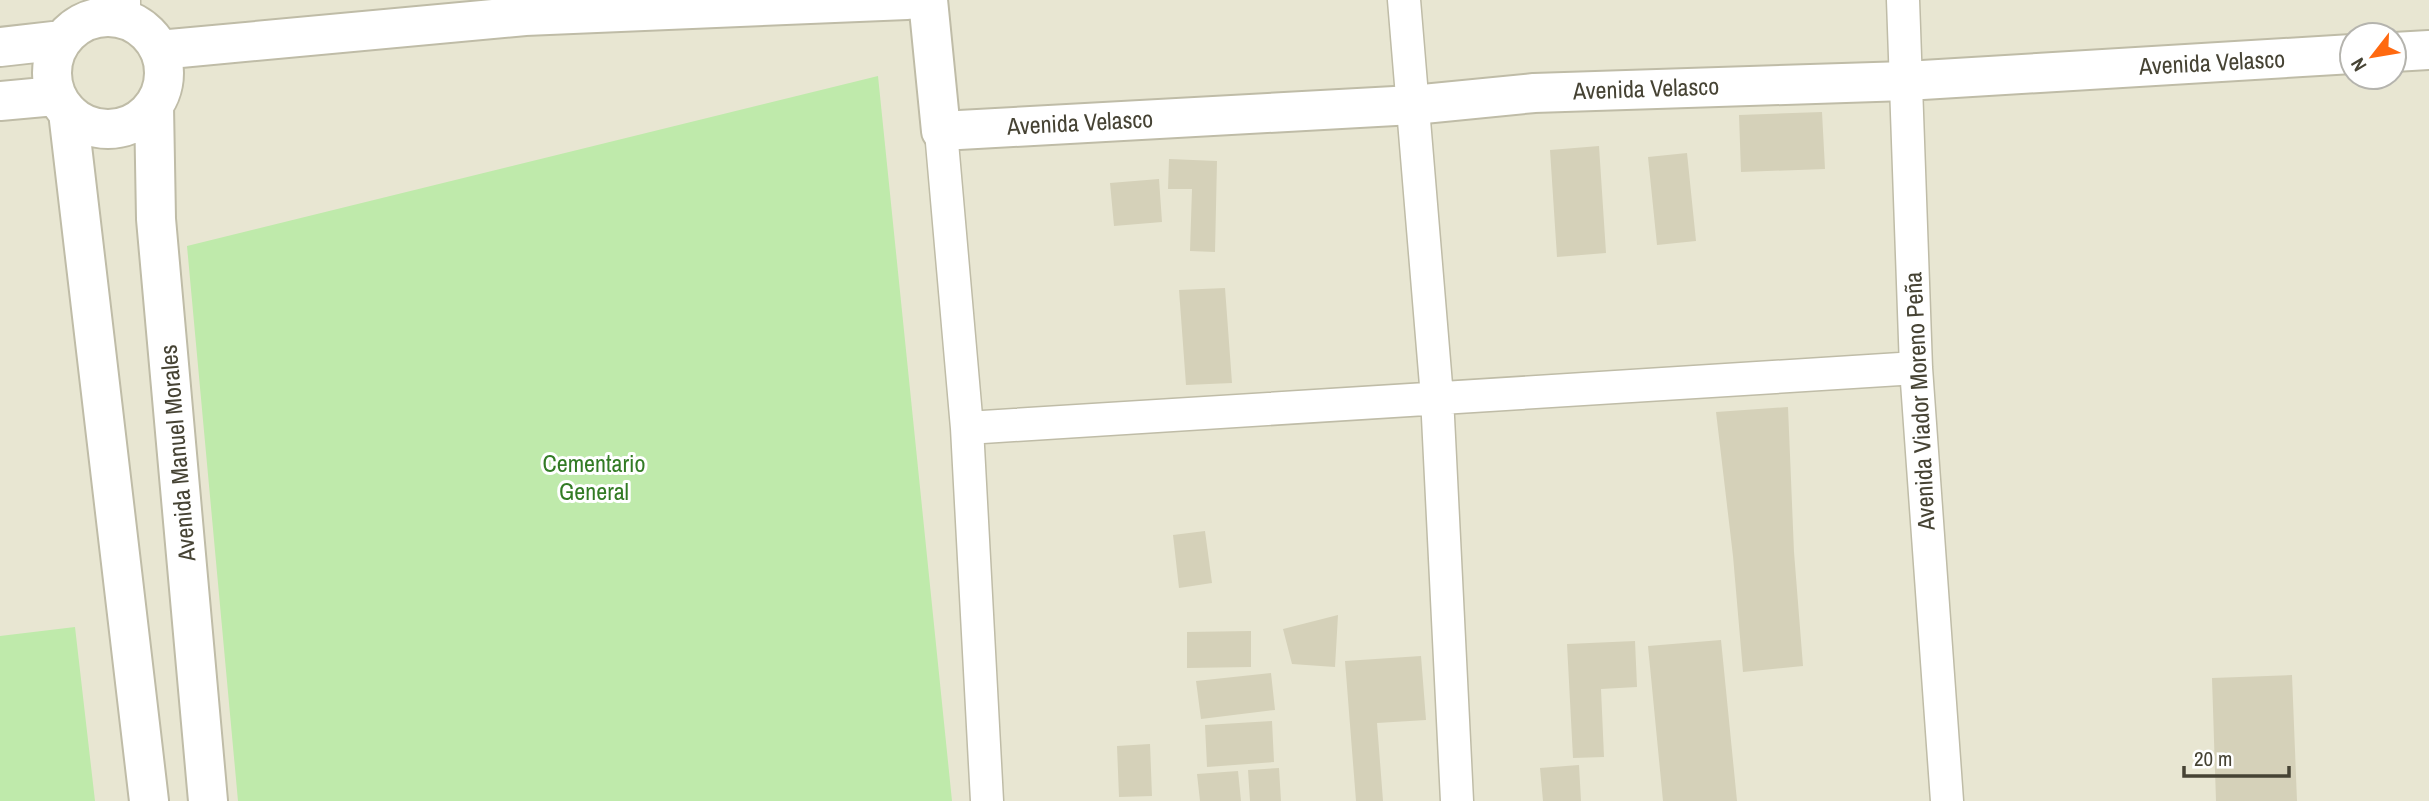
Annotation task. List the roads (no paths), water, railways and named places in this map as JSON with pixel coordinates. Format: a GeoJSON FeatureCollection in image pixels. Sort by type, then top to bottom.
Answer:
{"type":"FeatureCollection","features":[{"type":"Feature","properties":{"kind":"street"},"geometry":{"type":"LineString","coordinates":[[159,50],[524,8],[907,0]]}},
{"type":"Feature","properties":{"kind":"street"},"geometry":{"type":"LineString","coordinates":[[928,0],[967,428],[987,801]]}},
{"type":"Feature","properties":{"kind":"street"},"geometry":{"type":"LineString","coordinates":[[1404,0],[1437,397],[1457,801]]}},
{"type":"Feature","properties":{"kind":"street","name":"Avenida Viador Moreno Peña"},"geometry":{"type":"LineString","coordinates":[[1903,0],[1916,368],[1947,801]]}},
{"type":"Feature","properties":{"kind":"street"},"geometry":{"type":"LineString","coordinates":[[0,101],[62,104],[84,124],[103,129],[122,127],[140,119],[155,106],[163,88],[164,68],[159,50],[132,11],[94,18],[76,26],[62,40],[54,57],[52,77],[62,104],[149,801]]}},
{"type":"Feature","properties":{"kind":"street"},"geometry":{"type":"LineString","coordinates":[[0,47],[62,40]]}},
{"type":"Feature","properties":{"kind":"street"},"geometry":{"type":"LineString","coordinates":[[2408,51],[2429,50]]}},
{"type":"Feature","properties":{"kind":"street","name":"Avenida Velasco"},"geometry":{"type":"LineString","coordinates":[[941,131],[1413,105],[1534,93],[1906,81],[2338,55]]}},
{"type":"Feature","properties":{"kind":"street","name":"Avenida Manuel Morales"},"geometry":{"type":"LineString","coordinates":[[155,106],[156,219],[208,801]]}},
{"type":"Feature","properties":{"kind":"street"},"geometry":{"type":"LineString","coordinates":[[967,428],[1916,368]]}},
{"type":"Feature","properties":{"kind":"park label","name":"Cementario General"},"geometry":{"type":"Point","coordinates":[594,478]}}]}
